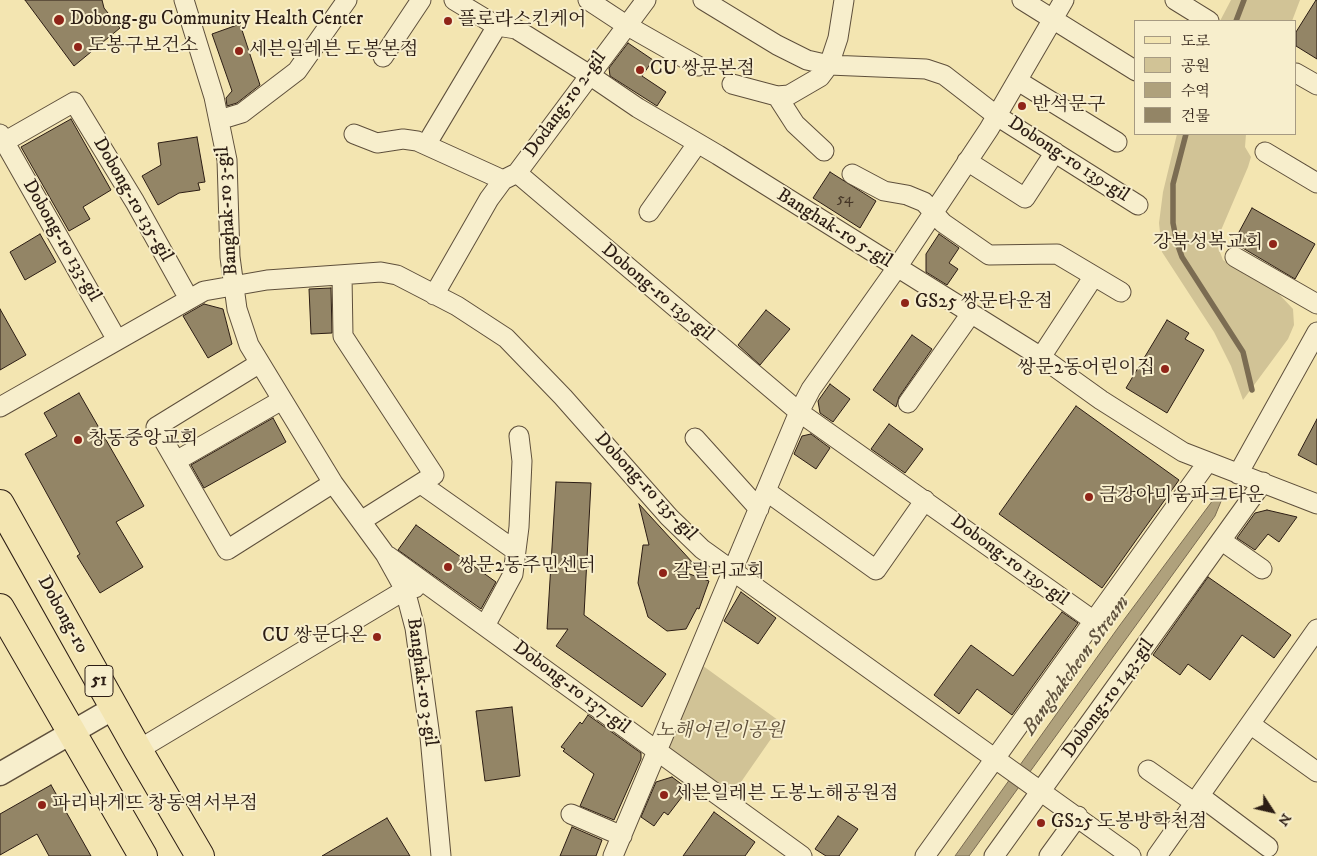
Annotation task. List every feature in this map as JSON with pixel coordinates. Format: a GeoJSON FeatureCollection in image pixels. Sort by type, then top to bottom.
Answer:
{"type":"FeatureCollection","features":[{"type":"Feature","properties":{"kind":"main road","name":"Dobong-ro"},"geometry":{"type":"LineString","coordinates":[[0,504],[114,708],[200,856]]}},
{"type":"Feature","properties":{"kind":"main road"},"geometry":{"type":"LineString","coordinates":[[0,608],[143,856]]}},
{"type":"Feature","properties":{"kind":"street","name":"Banghak-ro 3-gil"},"geometry":{"type":"LineString","coordinates":[[184,0],[219,120],[227,160],[230,257],[233,284],[240,318],[249,345],[333,483],[385,554],[405,590],[415,628],[430,737],[441,856]]}},
{"type":"Feature","properties":{"kind":"street"},"geometry":{"type":"LineString","coordinates":[[219,120],[242,113],[297,71],[347,0]]}},
{"type":"Feature","properties":{"kind":"street"},"geometry":{"type":"LineString","coordinates":[[383,57],[422,0]]}},
{"type":"Feature","properties":{"kind":"street","name":"Banghak-ro 5-gil"},"geometry":{"type":"LineString","coordinates":[[454,0],[498,26],[516,30],[588,74],[896,269],[1041,357],[1101,400],[1183,452],[1206,463],[1263,482]]}},
{"type":"Feature","properties":{"kind":"street"},"geometry":{"type":"LineString","coordinates":[[588,0],[626,25],[698,66]]}},
{"type":"Feature","properties":{"kind":"street","name":"Dodang-ro 2-gil"},"geometry":{"type":"LineString","coordinates":[[434,295],[489,199],[510,176],[646,0]]}},
{"type":"Feature","properties":{"kind":"street","name":"Dobong-ro 139-gil"},"geometry":{"type":"LineString","coordinates":[[703,0],[776,45],[807,60],[829,65],[935,71],[944,74],[997,116],[1138,205]]}},
{"type":"Feature","properties":{"kind":"street"},"geometry":{"type":"LineString","coordinates":[[732,84],[777,96],[790,95],[820,77],[829,65],[838,38],[844,0]]}},
{"type":"Feature","properties":{"kind":"street"},"geometry":{"type":"LineString","coordinates":[[1022,0],[1134,70]]}},
{"type":"Feature","properties":{"kind":"street","name":"Dobong-ro 139-gil"},"geometry":{"type":"LineString","coordinates":[[613,856],[799,412],[811,389],[896,269],[997,116],[1064,0]]}},
{"type":"Feature","properties":{"kind":"street"},"geometry":{"type":"LineString","coordinates":[[1175,0],[1207,20]]}},
{"type":"Feature","properties":{"kind":"street"},"geometry":{"type":"LineString","coordinates":[[426,145],[498,26]]}},
{"type":"Feature","properties":{"kind":"street"},"geometry":{"type":"LineString","coordinates":[[1297,74],[1317,85]]}},
{"type":"Feature","properties":{"kind":"street"},"geometry":{"type":"LineString","coordinates":[[1018,81],[1117,142]]}},
{"type":"Feature","properties":{"kind":"street"},"geometry":{"type":"LineString","coordinates":[[777,96],[795,124],[824,151]]}},
{"type":"Feature","properties":{"kind":"street","name":"Dobong-ro 133-gil"},"geometry":{"type":"LineString","coordinates":[[74,102],[2,138],[117,340]]}},
{"type":"Feature","properties":{"kind":"street","name":"Dobong-ro 135-gil"},"geometry":{"type":"LineString","coordinates":[[74,102],[135,202],[188,299]]}},
{"type":"Feature","properties":{"kind":"street"},"geometry":{"type":"LineString","coordinates":[[354,134],[377,143],[403,139],[426,145],[510,176]]}},
{"type":"Feature","properties":{"kind":"street"},"geometry":{"type":"LineString","coordinates":[[650,212],[698,144]]}},
{"type":"Feature","properties":{"kind":"street"},"geometry":{"type":"LineString","coordinates":[[967,160],[1025,198],[1055,152]]}},
{"type":"Feature","properties":{"kind":"street"},"geometry":{"type":"LineString","coordinates":[[1265,152],[1317,183]]}},
{"type":"Feature","properties":{"kind":"street"},"geometry":{"type":"LineString","coordinates":[[852,174],[884,191],[907,195],[924,202],[943,223],[989,255],[1057,254],[1121,292]]}},
{"type":"Feature","properties":{"kind":"street","name":"Dobong-ro 139-gil"},"geometry":{"type":"LineString","coordinates":[[510,176],[799,412],[1094,622]]}},
{"type":"Feature","properties":{"kind":"street"},"geometry":{"type":"LineString","coordinates":[[1235,257],[1317,304]]}},
{"type":"Feature","properties":{"kind":"street","name":"Dobong-ro 135-gil"},"geometry":{"type":"LineString","coordinates":[[0,407],[204,291],[233,284],[267,280],[381,272],[397,275],[457,306],[506,338],[563,397],[669,517],[702,549],[996,757],[1131,856]]}},
{"type":"Feature","properties":{"kind":"street"},"geometry":{"type":"LineString","coordinates":[[342,275],[343,336],[434,475],[361,521]]}},
{"type":"Feature","properties":{"kind":"street"},"geometry":{"type":"LineString","coordinates":[[1041,357],[1094,276]]}},
{"type":"Feature","properties":{"kind":"street"},"geometry":{"type":"LineString","coordinates":[[908,403],[970,315]]}},
{"type":"Feature","properties":{"kind":"street"},"geometry":{"type":"LineString","coordinates":[[1238,474],[1317,332]]}},
{"type":"Feature","properties":{"kind":"street"},"geometry":{"type":"LineString","coordinates":[[260,363],[156,428],[227,550],[333,483]]}},
{"type":"Feature","properties":{"kind":"street"},"geometry":{"type":"LineString","coordinates":[[176,461],[282,400]]}},
{"type":"Feature","properties":{"kind":"street"},"geometry":{"type":"LineString","coordinates":[[486,624],[513,574],[522,461],[519,436]]}},
{"type":"Feature","properties":{"kind":"street"},"geometry":{"type":"LineString","coordinates":[[695,438],[759,509]]}},
{"type":"Feature","properties":{"kind":"street"},"geometry":{"type":"LineString","coordinates":[[925,856],[1206,463]]}},
{"type":"Feature","properties":{"kind":"street"},"geometry":{"type":"LineString","coordinates":[[1263,482],[1317,504]]}},
{"type":"Feature","properties":{"kind":"street","name":"Dobong-ro 143-gil"},"geometry":{"type":"LineString","coordinates":[[994,856],[1263,482]]}},
{"type":"Feature","properties":{"kind":"street"},"geometry":{"type":"LineString","coordinates":[[421,484],[516,550]]}},
{"type":"Feature","properties":{"kind":"street"},"geometry":{"type":"LineString","coordinates":[[766,491],[876,570],[925,500]]}},
{"type":"Feature","properties":{"kind":"street"},"geometry":{"type":"LineString","coordinates":[[1222,541],[1262,569]]}},
{"type":"Feature","properties":{"kind":"street","name":"Dobong-ro 137-gil"},"geometry":{"type":"LineString","coordinates":[[385,554],[486,624],[802,856]]}},
{"type":"Feature","properties":{"kind":"street"},"geometry":{"type":"LineString","coordinates":[[138,750],[405,590],[429,584]]}},
{"type":"Feature","properties":{"kind":"street"},"geometry":{"type":"LineString","coordinates":[[1157,856],[1317,629]]}},
{"type":"Feature","properties":{"kind":"street"},"geometry":{"type":"LineString","coordinates":[[0,774],[114,708]]}},
{"type":"Feature","properties":{"kind":"street"},"geometry":{"type":"LineString","coordinates":[[1250,724],[1317,772]]}},
{"type":"Feature","properties":{"kind":"street"},"geometry":{"type":"LineString","coordinates":[[1148,770],[1198,799],[1268,847]]}},
{"type":"Feature","properties":{"kind":"street"},"geometry":{"type":"LineString","coordinates":[[571,814],[622,836]]}},
{"type":"Feature","properties":{"kind":"street"},"geometry":{"type":"LineString","coordinates":[[1049,856],[1078,816]]}},
{"type":"Feature","properties":{"kind":"green space"},"geometry":{"type":"Polygon","coordinates":[[[1231,0],[1300,0],[1292,20],[1221,20],[1231,0]]]}},
{"type":"Feature","properties":{"kind":"green space"},"geometry":{"type":"Polygon","coordinates":[[[1177,135],[1246,135],[1245,147],[1251,157],[1216,242],[1223,260],[1278,293],[1293,309],[1294,325],[1288,339],[1243,400],[1231,366],[1214,332],[1162,252],[1159,223],[1163,192],[1177,135]]]}},
{"type":"Feature","properties":{"kind":"green space","name":"노해어린이공원"},"geometry":{"type":"Polygon","coordinates":[[[699,663],[782,723],[732,795],[664,746],[699,663]]]}},
{"type":"Feature","properties":{"kind":"water"},"geometry":{"type":"Polygon","coordinates":[[[1216,496],[1222,499],[1215,516],[969,856],[955,856],[1120,625],[1216,496]]]}},
{"type":"Feature","properties":{"kind":"building","name":"도봉구보건소"},"geometry":{"type":"Polygon","coordinates":[[[25,0],[102,0],[104,8],[120,28],[74,66],[25,0]]]}},
{"type":"Feature","properties":{"kind":"building"},"geometry":{"type":"Polygon","coordinates":[[[1317,0],[1317,59],[1297,47],[1297,30],[1317,0]]]}},
{"type":"Feature","properties":{"kind":"building"},"geometry":{"type":"Polygon","coordinates":[[[240,24],[260,85],[237,103],[227,106],[226,98],[232,91],[212,34],[240,24]]]}},
{"type":"Feature","properties":{"kind":"building"},"geometry":{"type":"Polygon","coordinates":[[[628,43],[653,60],[642,76],[666,92],[657,106],[610,76],[609,68],[628,43]]]}},
{"type":"Feature","properties":{"kind":"building"},"geometry":{"type":"Polygon","coordinates":[[[71,119],[111,190],[83,207],[90,219],[69,231],[21,147],[71,119]]]}},
{"type":"Feature","properties":{"kind":"building"},"geometry":{"type":"Polygon","coordinates":[[[197,137],[205,182],[198,183],[200,190],[179,193],[158,205],[142,176],[161,165],[158,143],[197,137]]]}},
{"type":"Feature","properties":{"kind":"building"},"geometry":{"type":"Polygon","coordinates":[[[830,172],[876,201],[860,228],[813,198],[830,172]]]}},
{"type":"Feature","properties":{"kind":"building","name":"강북성복교회"},"geometry":{"type":"Polygon","coordinates":[[[1252,208],[1315,244],[1295,279],[1241,247],[1232,245],[1252,208]]]}},
{"type":"Feature","properties":{"kind":"building"},"geometry":{"type":"Polygon","coordinates":[[[40,234],[56,262],[25,280],[10,252],[40,234]]]}},
{"type":"Feature","properties":{"kind":"building"},"geometry":{"type":"Polygon","coordinates":[[[939,234],[959,248],[949,263],[958,269],[947,285],[926,272],[926,254],[939,234]]]}},
{"type":"Feature","properties":{"kind":"building"},"geometry":{"type":"Polygon","coordinates":[[[331,288],[332,333],[311,334],[309,289],[331,288]]]}},
{"type":"Feature","properties":{"kind":"building"},"geometry":{"type":"Polygon","coordinates":[[[204,304],[223,309],[232,344],[208,358],[183,316],[204,304]]]}},
{"type":"Feature","properties":{"kind":"building"},"geometry":{"type":"Polygon","coordinates":[[[0,309],[26,355],[0,370],[0,309]]]}},
{"type":"Feature","properties":{"kind":"building"},"geometry":{"type":"Polygon","coordinates":[[[766,310],[790,329],[760,365],[738,345],[766,310]]]}},
{"type":"Feature","properties":{"kind":"building","name":"쌍문2동어린이집"},"geometry":{"type":"Polygon","coordinates":[[[1167,320],[1189,333],[1185,339],[1204,350],[1167,413],[1126,388],[1167,320]]]}},
{"type":"Feature","properties":{"kind":"building"},"geometry":{"type":"Polygon","coordinates":[[[912,335],[932,349],[899,397],[896,407],[873,390],[912,335]]]}},
{"type":"Feature","properties":{"kind":"building"},"geometry":{"type":"Polygon","coordinates":[[[830,384],[850,399],[833,422],[820,413],[818,401],[830,384]]]}},
{"type":"Feature","properties":{"kind":"building"},"geometry":{"type":"Polygon","coordinates":[[[79,393],[144,506],[116,522],[143,567],[100,593],[77,556],[80,554],[25,454],[57,436],[44,413],[79,393]]]}},
{"type":"Feature","properties":{"kind":"building","name":"금강아미움파크타운"},"geometry":{"type":"Polygon","coordinates":[[[1076,406],[1179,480],[1102,588],[999,514],[1076,406]]]}},
{"type":"Feature","properties":{"kind":"building"},"geometry":{"type":"Polygon","coordinates":[[[273,418],[286,442],[204,488],[191,465],[273,418]]]}},
{"type":"Feature","properties":{"kind":"building"},"geometry":{"type":"Polygon","coordinates":[[[1317,419],[1317,465],[1298,455],[1317,419]]]}},
{"type":"Feature","properties":{"kind":"building"},"geometry":{"type":"Polygon","coordinates":[[[889,424],[923,449],[905,473],[871,449],[889,424]]]}},
{"type":"Feature","properties":{"kind":"building"},"geometry":{"type":"Polygon","coordinates":[[[811,434],[830,448],[816,469],[794,454],[802,436],[811,434]]]}},
{"type":"Feature","properties":{"kind":"building"},"geometry":{"type":"Polygon","coordinates":[[[556,482],[591,483],[584,615],[666,674],[642,707],[556,646],[568,629],[547,629],[556,482]]]}},
{"type":"Feature","properties":{"kind":"building","name":"갈릴리교회"},"geometry":{"type":"Polygon","coordinates":[[[639,504],[693,563],[684,572],[709,581],[699,609],[697,608],[686,629],[667,631],[648,617],[638,583],[643,545],[649,545],[639,504]]]}},
{"type":"Feature","properties":{"kind":"building"},"geometry":{"type":"Polygon","coordinates":[[[1267,510],[1297,517],[1279,542],[1268,534],[1255,550],[1237,538],[1255,513],[1267,510]]]}},
{"type":"Feature","properties":{"kind":"building","name":"쌍문2동주민센터"},"geometry":{"type":"Polygon","coordinates":[[[416,525],[496,582],[481,609],[398,550],[416,525]]]}},
{"type":"Feature","properties":{"kind":"building"},"geometry":{"type":"Polygon","coordinates":[[[1208,577],[1291,635],[1274,658],[1242,635],[1210,680],[1188,664],[1180,675],[1153,655],[1208,577]]]}},
{"type":"Feature","properties":{"kind":"building"},"geometry":{"type":"Polygon","coordinates":[[[741,592],[776,618],[758,644],[724,621],[741,592]]]}},
{"type":"Feature","properties":{"kind":"building"},"geometry":{"type":"Polygon","coordinates":[[[1062,612],[1078,623],[1012,715],[977,689],[959,714],[934,695],[971,645],[1013,676],[1062,612]]]}},
{"type":"Feature","properties":{"kind":"building"},"geometry":{"type":"Polygon","coordinates":[[[512,707],[520,776],[485,781],[476,711],[512,707]]]}},
{"type":"Feature","properties":{"kind":"building"},"geometry":{"type":"Polygon","coordinates":[[[588,715],[641,753],[641,759],[614,820],[580,806],[594,774],[563,751],[565,749],[561,747],[580,722],[582,724],[588,715]]]}},
{"type":"Feature","properties":{"kind":"building"},"geometry":{"type":"Polygon","coordinates":[[[672,777],[688,789],[668,815],[664,812],[654,826],[641,817],[656,782],[672,777]]]}},
{"type":"Feature","properties":{"kind":"building"},"geometry":{"type":"Polygon","coordinates":[[[51,785],[91,856],[49,856],[37,834],[0,855],[0,814],[51,785]]]}},
{"type":"Feature","properties":{"kind":"building"},"geometry":{"type":"Polygon","coordinates":[[[714,812],[755,842],[745,856],[683,856],[714,812]]]}},
{"type":"Feature","properties":{"kind":"building"},"geometry":{"type":"Polygon","coordinates":[[[838,816],[858,829],[839,856],[826,856],[815,849],[838,816]]]}},
{"type":"Feature","properties":{"kind":"building"},"geometry":{"type":"Polygon","coordinates":[[[387,818],[410,856],[322,856],[387,818]]]}},
{"type":"Feature","properties":{"kind":"building"},"geometry":{"type":"Polygon","coordinates":[[[572,827],[602,840],[596,856],[560,856],[572,827]]]}},
{"type":"Feature","properties":{"kind":"waterway","name":"Banghakcheon Stream"},"geometry":{"type":"LineString","coordinates":[[1236,20],[1244,0]]}},
{"type":"Feature","properties":{"kind":"waterway","name":"Banghakcheon Stream"},"geometry":{"type":"LineString","coordinates":[[1186,135],[1173,184],[1173,223],[1177,243],[1182,257],[1243,352],[1252,390]]}},
{"type":"Feature","properties":{"kind":"place","name":"Dobong-gu Community Health Center"},"geometry":{"type":"Point","coordinates":[59,20]}},
{"type":"Feature","properties":{"kind":"place","name":"플로라스킨케어"},"geometry":{"type":"Point","coordinates":[448,21]}},
{"type":"Feature","properties":{"kind":"place","name":"도봉구보건소"},"geometry":{"type":"Point","coordinates":[78,47]}},
{"type":"Feature","properties":{"kind":"place","name":"세븐일레븐 도봉본점"},"geometry":{"type":"Point","coordinates":[239,51]}},
{"type":"Feature","properties":{"kind":"place","name":"CU 쌍문본점"},"geometry":{"type":"Point","coordinates":[640,70]}},
{"type":"Feature","properties":{"kind":"place","name":"반석문구"},"geometry":{"type":"Point","coordinates":[1022,106]}},
{"type":"Feature","properties":{"kind":"place","name":"강북성복교회"},"geometry":{"type":"Point","coordinates":[1273,244]}},
{"type":"Feature","properties":{"kind":"place","name":"GS25 쌍문타운점"},"geometry":{"type":"Point","coordinates":[905,303]}},
{"type":"Feature","properties":{"kind":"place","name":"쌍문2동어린이집"},"geometry":{"type":"Point","coordinates":[1165,369]}},
{"type":"Feature","properties":{"kind":"place","name":"창동중앙교회"},"geometry":{"type":"Point","coordinates":[78,440]}},
{"type":"Feature","properties":{"kind":"place","name":"금강아미움파크타운"},"geometry":{"type":"Point","coordinates":[1089,497]}},
{"type":"Feature","properties":{"kind":"place","name":"쌍문2동주민센터"},"geometry":{"type":"Point","coordinates":[448,567]}},
{"type":"Feature","properties":{"kind":"place","name":"갈릴리교회"},"geometry":{"type":"Point","coordinates":[663,573]}},
{"type":"Feature","properties":{"kind":"place","name":"CU 쌍문다온"},"geometry":{"type":"Point","coordinates":[377,637]}},
{"type":"Feature","properties":{"kind":"place","name":"세븐일레븐 도봉노해공원점"},"geometry":{"type":"Point","coordinates":[664,795]}},
{"type":"Feature","properties":{"kind":"place","name":"파리바게뜨 창동역서부점"},"geometry":{"type":"Point","coordinates":[42,805]}},
{"type":"Feature","properties":{"kind":"place","name":"GS25 도봉방학천점"},"geometry":{"type":"Point","coordinates":[1041,823]}}]}
